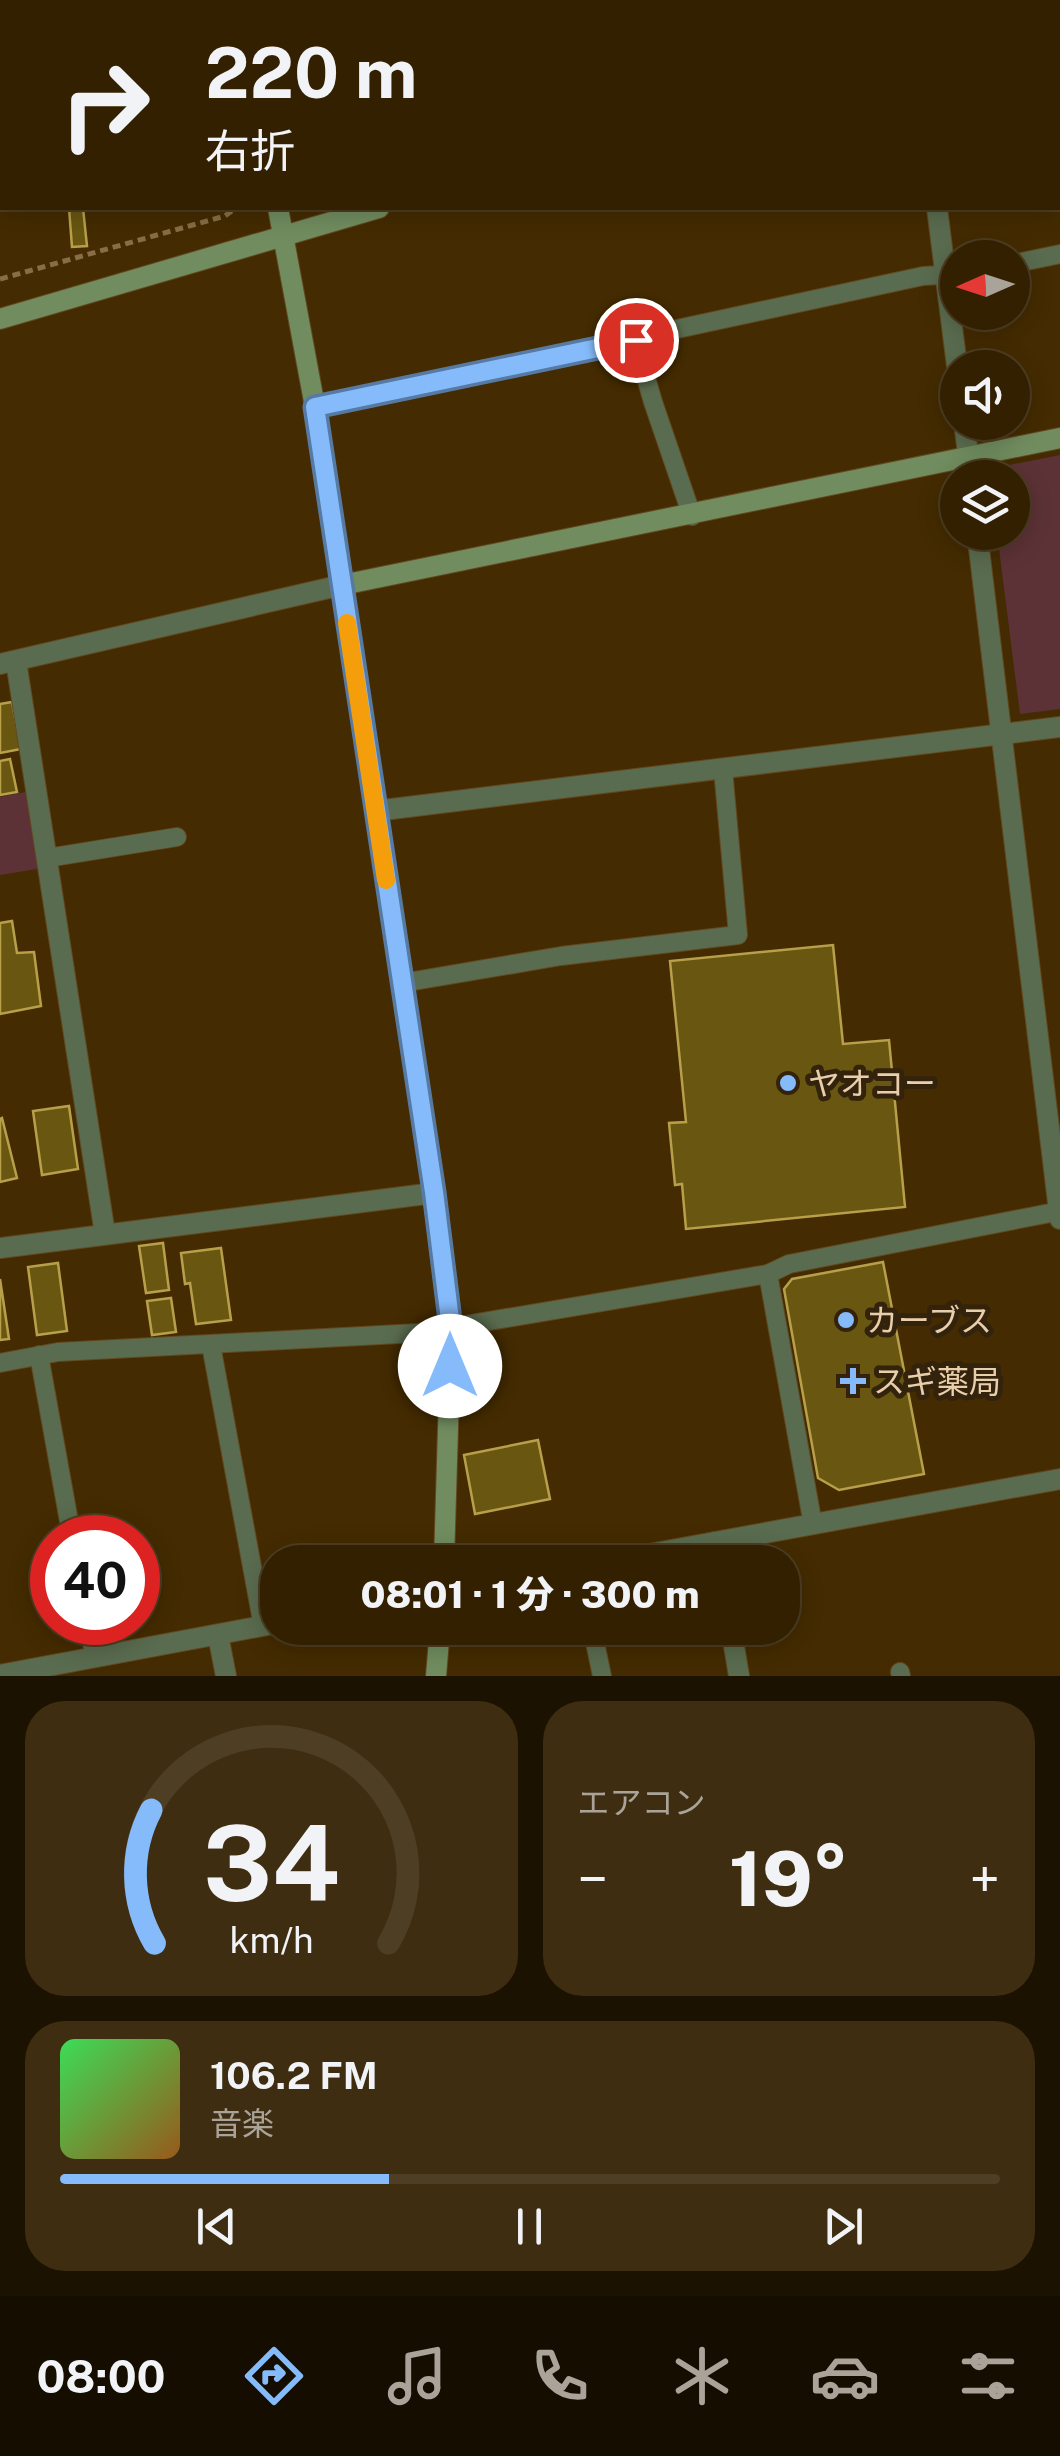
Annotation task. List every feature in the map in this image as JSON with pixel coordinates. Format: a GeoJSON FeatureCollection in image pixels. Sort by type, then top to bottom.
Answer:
{"type":"FeatureCollection","features":[{"type":"Feature","properties":{"kind":"street"},"geometry":{"type":"LineString","coordinates":[[278,210],[315,407],[434,1192],[451,1328],[445,1545]]}},
{"type":"Feature","properties":{"kind":"street"},"geometry":{"type":"LineString","coordinates":[[0,318],[371,210]]}},
{"type":"Feature","properties":{"kind":"street"},"geometry":{"type":"LineString","coordinates":[[936,210],[943,240]]}},
{"type":"Feature","properties":{"kind":"street"},"geometry":{"type":"LineString","coordinates":[[991,460],[1060,438]]}},
{"type":"Feature","properties":{"kind":"street"},"geometry":{"type":"LineString","coordinates":[[105,1234],[47,858],[8,662],[342,585],[940,472]]}},
{"type":"Feature","properties":{"kind":"street"},"geometry":{"type":"LineString","coordinates":[[979,550],[1000,735],[1050,1048],[1060,1214]]}},
{"type":"Feature","properties":{"kind":"street"},"geometry":{"type":"LineString","coordinates":[[375,810],[1060,727]]}},
{"type":"Feature","properties":{"kind":"street"},"geometry":{"type":"LineString","coordinates":[[0,1248],[434,1192]]}},
{"type":"Feature","properties":{"kind":"street"},"geometry":{"type":"LineString","coordinates":[[742,1545],[813,1525],[1060,1479]]}},
{"type":"Feature","properties":{"kind":"street"},"geometry":{"type":"LineString","coordinates":[[0,1675],[260,1627]]}},
{"type":"Feature","properties":{"kind":"street"},"geometry":{"type":"LineString","coordinates":[[218,1635],[226,1676]]}},
{"type":"Feature","properties":{"kind":"street"},"geometry":{"type":"LineString","coordinates":[[436,1676],[439,1645]]}},
{"type":"Feature","properties":{"kind":"street"},"geometry":{"type":"LineString","coordinates":[[734,1645],[740,1676]]}},
{"type":"Feature","properties":{"kind":"lane"},"geometry":{"type":"LineString","coordinates":[[1030,260],[1060,254]]}},
{"type":"Feature","properties":{"kind":"lane"},"geometry":{"type":"LineString","coordinates":[[315,407],[940,275]]}},
{"type":"Feature","properties":{"kind":"lane"},"geometry":{"type":"LineString","coordinates":[[636,340],[652,402],[692,516]]}},
{"type":"Feature","properties":{"kind":"lane"},"geometry":{"type":"LineString","coordinates":[[402,983],[561,956],[738,935],[723,769]]}},
{"type":"Feature","properties":{"kind":"lane"},"geometry":{"type":"LineString","coordinates":[[47,858],[177,837]]}},
{"type":"Feature","properties":{"kind":"lane"},"geometry":{"type":"LineString","coordinates":[[0,1363],[39,1355],[418,1333],[768,1274],[789,1264],[1060,1214]]}},
{"type":"Feature","properties":{"kind":"lane"},"geometry":{"type":"LineString","coordinates":[[768,1274],[813,1525]]}},
{"type":"Feature","properties":{"kind":"lane"},"geometry":{"type":"LineString","coordinates":[[211,1346],[260,1578]]}},
{"type":"Feature","properties":{"kind":"lane"},"geometry":{"type":"LineString","coordinates":[[39,1355],[68,1515]]}},
{"type":"Feature","properties":{"kind":"lane"},"geometry":{"type":"LineString","coordinates":[[92,1645],[95,1658]]}},
{"type":"Feature","properties":{"kind":"lane"},"geometry":{"type":"LineString","coordinates":[[596,1645],[602,1676]]}},
{"type":"Feature","properties":{"kind":"path"},"geometry":{"type":"LineString","coordinates":[[0,279],[225,216],[233,210]]}},
{"type":"Feature","properties":{"kind":"shaded area"},"geometry":{"type":"Polygon","coordinates":[[[1060,455],[1060,709],[1020,714],[999,550],[1030,550],[1030,461],[1060,455]]]}},
{"type":"Feature","properties":{"kind":"shaded area"},"geometry":{"type":"Polygon","coordinates":[[[31,791],[43,868],[0,875],[0,797],[31,791]]]}},
{"type":"Feature","properties":{"kind":"building"},"geometry":{"type":"Polygon","coordinates":[[[69,210],[83,210],[87,246],[72,247],[69,210]]]}},
{"type":"Feature","properties":{"kind":"building"},"geometry":{"type":"Polygon","coordinates":[[[12,702],[21,749],[0,753],[0,704],[12,702]]]}},
{"type":"Feature","properties":{"kind":"building"},"geometry":{"type":"Polygon","coordinates":[[[10,759],[17,792],[0,795],[0,761],[10,759]]]}},
{"type":"Feature","properties":{"kind":"building"},"geometry":{"type":"Polygon","coordinates":[[[12,921],[17,953],[34,952],[41,1006],[0,1014],[0,923],[12,921]]]}},
{"type":"Feature","properties":{"kind":"building","name":"ヤオコー"},"geometry":{"type":"Polygon","coordinates":[[[833,945],[843,1044],[889,1040],[905,1207],[686,1229],[682,1184],[675,1185],[669,1123],[686,1122],[670,961],[833,945]]]}},
{"type":"Feature","properties":{"kind":"building"},"geometry":{"type":"Polygon","coordinates":[[[69,1106],[78,1169],[42,1175],[33,1111],[69,1106]]]}},
{"type":"Feature","properties":{"kind":"building"},"geometry":{"type":"Polygon","coordinates":[[[0,1119],[17,1178],[0,1182],[0,1119]]]}},
{"type":"Feature","properties":{"kind":"building"},"geometry":{"type":"Polygon","coordinates":[[[163,1243],[169,1290],[146,1293],[139,1246],[163,1243]]]}},
{"type":"Feature","properties":{"kind":"building"},"geometry":{"type":"Polygon","coordinates":[[[221,1248],[231,1320],[196,1324],[181,1253],[221,1248]]]}},
{"type":"Feature","properties":{"kind":"building","name":"スギ薬局"},"geometry":{"type":"Polygon","coordinates":[[[883,1262],[924,1474],[839,1490],[818,1478],[784,1289],[792,1279],[883,1262]]]}},
{"type":"Feature","properties":{"kind":"building"},"geometry":{"type":"Polygon","coordinates":[[[58,1263],[67,1331],[37,1335],[28,1267],[58,1263]]]}},
{"type":"Feature","properties":{"kind":"building"},"geometry":{"type":"Polygon","coordinates":[[[0,1279],[9,1339],[0,1340],[0,1279]]]}},
{"type":"Feature","properties":{"kind":"building"},"geometry":{"type":"Polygon","coordinates":[[[171,1298],[176,1332],[152,1335],[147,1301],[171,1298]]]}},
{"type":"Feature","properties":{"kind":"building"},"geometry":{"type":"Polygon","coordinates":[[[538,1440],[550,1499],[475,1514],[464,1455],[538,1440]]]}},
{"type":"Feature","properties":{"kind":"slow traffic"},"geometry":{"type":"LineString","coordinates":[[347,623],[386,880]]}},
{"type":"Feature","properties":{"kind":"place","name":"ヤオコー"},"geometry":{"type":"Point","coordinates":[788,1083]}},
{"type":"Feature","properties":{"kind":"place","name":"カーブス"},"geometry":{"type":"Point","coordinates":[846,1320]}},
{"type":"Feature","properties":{"kind":"place","name":"スギ薬局"},"geometry":{"type":"Point","coordinates":[853,1381]}},
{"type":"Feature","properties":{"kind":"route"},"geometry":{"type":"LineString","coordinates":[[450,1366],[451,1328],[434,1192],[315,407],[636,340]]}}]}
